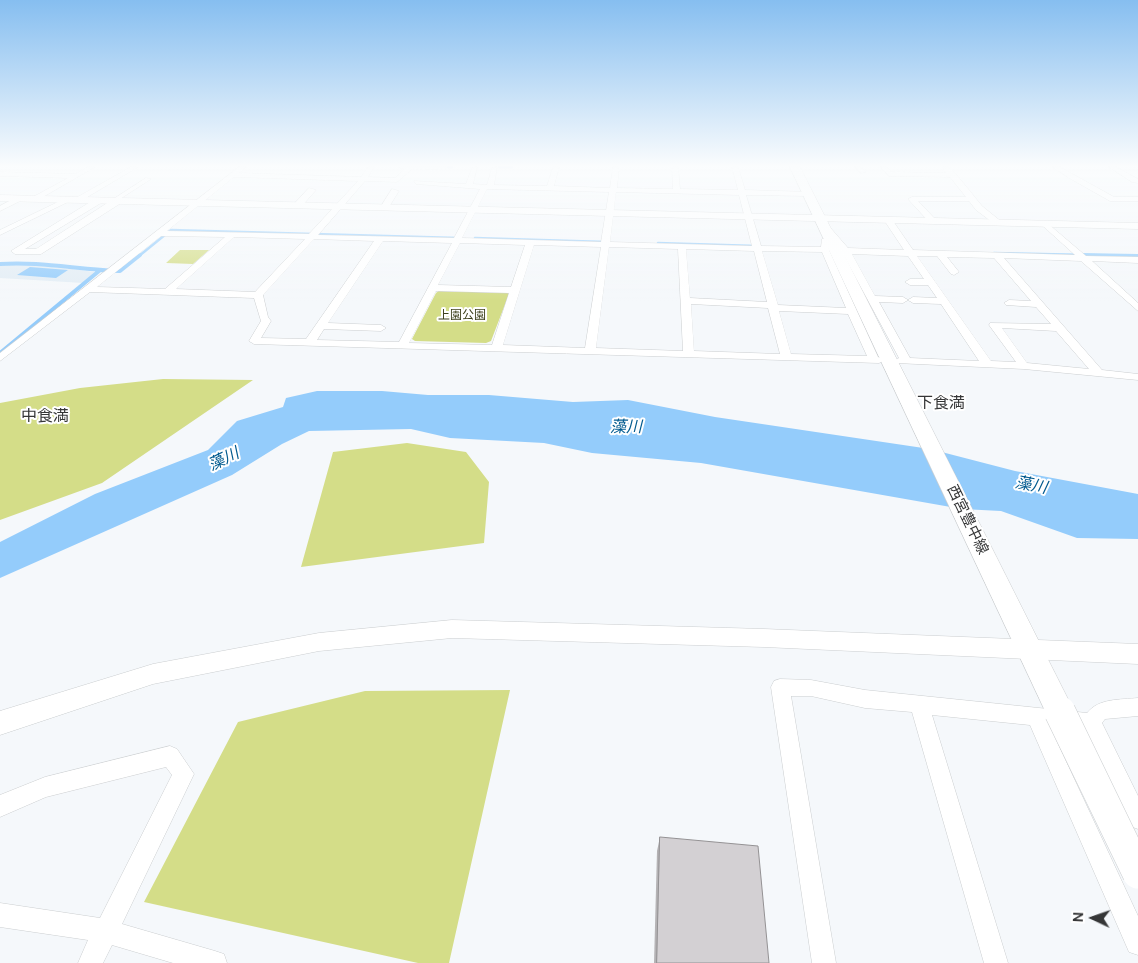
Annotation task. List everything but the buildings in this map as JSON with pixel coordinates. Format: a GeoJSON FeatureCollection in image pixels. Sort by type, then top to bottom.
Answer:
{"type":"FeatureCollection","features":[{"type":"Feature","properties":{"kind":"main road","name":"西宮豊中線"},"geometry":{"type":"LineString","coordinates":[[817,212],[879,358],[901,384],[1025,640],[1047,712],[1138,873]]}},
{"type":"Feature","properties":{"kind":"street"},"geometry":{"type":"LineString","coordinates":[[0,233],[46,212]]}},
{"type":"Feature","properties":{"kind":"street"},"geometry":{"type":"LineString","coordinates":[[80,212],[15,251],[38,252],[98,212]]}},
{"type":"Feature","properties":{"kind":"street"},"geometry":{"type":"LineString","coordinates":[[0,358],[110,271],[164,233],[188,212]]}},
{"type":"Feature","properties":{"kind":"street"},"geometry":{"type":"LineString","coordinates":[[87,289],[258,295],[333,212]]}},
{"type":"Feature","properties":{"kind":"street"},"geometry":{"type":"LineString","coordinates":[[402,346],[473,212]]}},
{"type":"Feature","properties":{"kind":"street"},"geometry":{"type":"LineString","coordinates":[[561,212],[749,217],[822,222],[888,220],[1138,226]]}},
{"type":"Feature","properties":{"kind":"street"},"geometry":{"type":"LineString","coordinates":[[748,212],[787,358]]}},
{"type":"Feature","properties":{"kind":"street"},"geometry":{"type":"LineString","coordinates":[[924,212],[933,221]]}},
{"type":"Feature","properties":{"kind":"street"},"geometry":{"type":"LineString","coordinates":[[984,212],[999,223]]}},
{"type":"Feature","properties":{"kind":"street"},"geometry":{"type":"LineString","coordinates":[[590,352],[609,213]]}},
{"type":"Feature","properties":{"kind":"street"},"geometry":{"type":"LineString","coordinates":[[888,220],[987,364]]}},
{"type":"Feature","properties":{"kind":"street"},"geometry":{"type":"LineString","coordinates":[[822,222],[825,250],[859,312]]}},
{"type":"Feature","properties":{"kind":"street"},"geometry":{"type":"LineString","coordinates":[[822,222],[846,251],[903,361],[1024,366],[1138,377]]}},
{"type":"Feature","properties":{"kind":"street"},"geometry":{"type":"LineString","coordinates":[[1046,224],[1138,308]]}},
{"type":"Feature","properties":{"kind":"street"},"geometry":{"type":"LineString","coordinates":[[164,233],[312,235],[380,239],[457,239],[530,243],[606,243],[682,247],[757,247],[825,250]]}},
{"type":"Feature","properties":{"kind":"street"},"geometry":{"type":"LineString","coordinates":[[168,292],[232,235]]}},
{"type":"Feature","properties":{"kind":"street"},"geometry":{"type":"LineString","coordinates":[[309,343],[380,239]]}},
{"type":"Feature","properties":{"kind":"street"},"geometry":{"type":"LineString","coordinates":[[496,349],[530,243]]}},
{"type":"Feature","properties":{"kind":"street"},"geometry":{"type":"LineString","coordinates":[[682,247],[689,354]]}},
{"type":"Feature","properties":{"kind":"street"},"geometry":{"type":"LineString","coordinates":[[846,251],[910,251],[997,256],[1081,256],[1138,260]]}},
{"type":"Feature","properties":{"kind":"street"},"geometry":{"type":"LineString","coordinates":[[940,254],[954,272]]}},
{"type":"Feature","properties":{"kind":"street"},"geometry":{"type":"LineString","coordinates":[[997,256],[1099,374]]}},
{"type":"Feature","properties":{"kind":"street"},"geometry":{"type":"LineString","coordinates":[[910,282],[931,282]]}},
{"type":"Feature","properties":{"kind":"street"},"geometry":{"type":"LineString","coordinates":[[432,288],[515,290]]}},
{"type":"Feature","properties":{"kind":"street"},"geometry":{"type":"LineString","coordinates":[[258,295],[263,318],[266,321],[254,341],[787,358],[879,358]]}},
{"type":"Feature","properties":{"kind":"street"},"geometry":{"type":"LineString","coordinates":[[1123,295],[1138,295]]}},
{"type":"Feature","properties":{"kind":"street"},"geometry":{"type":"LineString","coordinates":[[872,299],[944,301]]}},
{"type":"Feature","properties":{"kind":"street"},"geometry":{"type":"LineString","coordinates":[[685,301],[859,312]]}},
{"type":"Feature","properties":{"kind":"street"},"geometry":{"type":"LineString","coordinates":[[1009,303],[1040,304]]}},
{"type":"Feature","properties":{"kind":"street"},"geometry":{"type":"LineString","coordinates":[[320,326],[381,328]]}},
{"type":"Feature","properties":{"kind":"street"},"geometry":{"type":"LineString","coordinates":[[1024,366],[994,326],[1060,328]]}},
{"type":"Feature","properties":{"kind":"street"},"geometry":{"type":"LineString","coordinates":[[0,723],[153,674],[319,642],[452,629],[686,635],[1025,640],[1138,654]]}},
{"type":"Feature","properties":{"kind":"street"},"geometry":{"type":"LineString","coordinates":[[824,963],[780,687],[811,688],[865,699],[1047,712],[1090,722]]}},
{"type":"Feature","properties":{"kind":"street"},"geometry":{"type":"LineString","coordinates":[[919,704],[996,963]]}},
{"type":"Feature","properties":{"kind":"street"},"geometry":{"type":"LineString","coordinates":[[1090,722],[1100,711],[1138,707]]}},
{"type":"Feature","properties":{"kind":"street"},"geometry":{"type":"LineString","coordinates":[[1047,712],[1138,943]]}},
{"type":"Feature","properties":{"kind":"street"},"geometry":{"type":"LineString","coordinates":[[1090,722],[1138,818]]}},
{"type":"Feature","properties":{"kind":"street"},"geometry":{"type":"LineString","coordinates":[[0,806],[45,787],[170,756],[184,774],[90,963]]}},
{"type":"Feature","properties":{"kind":"street"},"geometry":{"type":"LineString","coordinates":[[0,915],[105,932],[207,962]]}},
{"type":"Feature","properties":{"kind":"shaded area"},"geometry":{"type":"Polygon","coordinates":[[[20,264],[95,272],[83,283],[0,278],[0,266],[20,264]]]}},
{"type":"Feature","properties":{"kind":"green space"},"geometry":{"type":"Polygon","coordinates":[[[180,250],[209,250],[193,264],[166,263],[180,250]]]}},
{"type":"Feature","properties":{"kind":"green space","name":"上園公園"},"geometry":{"type":"Polygon","coordinates":[[[440,290],[506,292],[509,294],[491,341],[486,343],[415,341],[412,339],[436,293],[440,290]]]}},
{"type":"Feature","properties":{"kind":"green space"},"geometry":{"type":"Polygon","coordinates":[[[163,379],[253,380],[102,483],[0,520],[0,403],[80,388],[163,379]]]}},
{"type":"Feature","properties":{"kind":"green space"},"geometry":{"type":"Polygon","coordinates":[[[407,443],[466,452],[489,482],[484,543],[301,567],[333,452],[407,443]]]}},
{"type":"Feature","properties":{"kind":"green space"},"geometry":{"type":"Polygon","coordinates":[[[510,690],[449,963],[418,963],[144,902],[238,722],[365,691],[510,690]]]}},
{"type":"Feature","properties":{"kind":"water"},"geometry":{"type":"Polygon","coordinates":[[[30,267],[68,270],[56,278],[17,275],[30,267]]]}},
{"type":"Feature","properties":{"kind":"water","name":"藻川"},"geometry":{"type":"Polygon","coordinates":[[[317,391],[382,391],[428,395],[489,395],[573,402],[628,400],[715,417],[930,449],[1015,471],[1138,494],[1138,539],[1077,538],[1001,511],[962,509],[701,463],[592,453],[544,443],[450,438],[411,429],[309,431],[282,444],[232,475],[0,578],[0,542],[95,494],[208,450],[237,421],[283,407],[286,398],[317,391]]]}},
{"type":"Feature","properties":{"kind":"waterway"},"geometry":{"type":"LineString","coordinates":[[139,256],[171,230],[459,238]]}},
{"type":"Feature","properties":{"kind":"waterway"},"geometry":{"type":"LineString","coordinates":[[475,238],[607,242]]}},
{"type":"Feature","properties":{"kind":"waterway"},"geometry":{"type":"LineString","coordinates":[[658,243],[757,246]]}},
{"type":"Feature","properties":{"kind":"waterway"},"geometry":{"type":"LineString","coordinates":[[994,253],[1138,256],[1080,255]]}},
{"type":"Feature","properties":{"kind":"waterway"},"geometry":{"type":"LineString","coordinates":[[0,264],[15,263],[120,271],[140,255]]}},
{"type":"Feature","properties":{"kind":"waterway"},"geometry":{"type":"LineString","coordinates":[[0,353],[99,271]]}},
{"type":"Feature","properties":{"kind":"district","name":"下食満"},"geometry":{"type":"Point","coordinates":[941,404]}},
{"type":"Feature","properties":{"kind":"district","name":"中食満"},"geometry":{"type":"Point","coordinates":[45,417]}}]}
